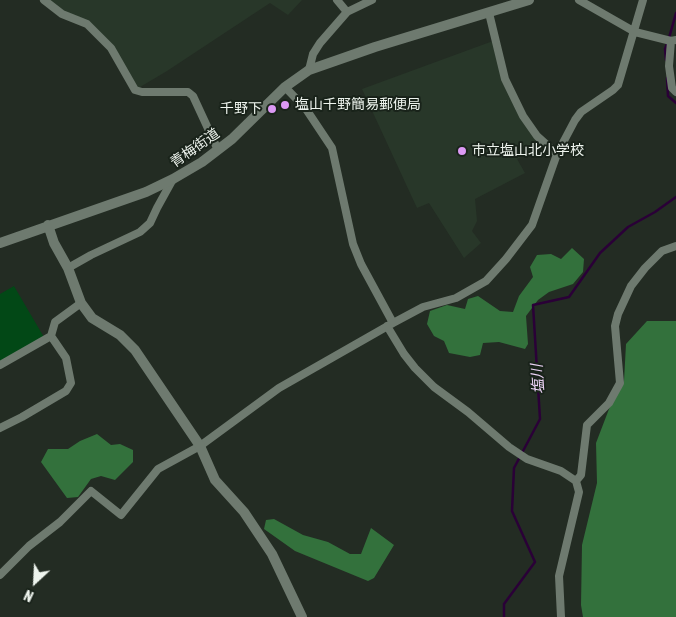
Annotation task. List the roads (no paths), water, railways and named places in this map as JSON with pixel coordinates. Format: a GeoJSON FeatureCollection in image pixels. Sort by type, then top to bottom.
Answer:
{"type":"FeatureCollection","features":[{"type":"Feature","properties":{"kind":"street"},"geometry":{"type":"LineString","coordinates":[[44,0],[62,14],[87,24],[111,48],[135,90],[142,92],[188,92],[193,96],[218,150]]}},
{"type":"Feature","properties":{"kind":"street"},"geometry":{"type":"LineString","coordinates":[[337,0],[347,12]]}},
{"type":"Feature","properties":{"kind":"street"},"geometry":{"type":"LineString","coordinates":[[308,70],[313,54],[320,43],[347,12],[372,0]]}},
{"type":"Feature","properties":{"kind":"street","name":"青梅街道"},"geometry":{"type":"LineString","coordinates":[[0,243],[146,192],[173,179],[232,139],[285,87],[308,70],[375,47],[529,0]]}},
{"type":"Feature","properties":{"kind":"street"},"geometry":{"type":"LineString","coordinates":[[580,0],[634,32],[673,41],[669,66],[672,88],[676,92]]}},
{"type":"Feature","properties":{"kind":"street"},"geometry":{"type":"LineString","coordinates":[[0,574],[29,546],[60,522],[91,491],[121,515],[158,469],[200,446],[279,388],[390,324],[423,307],[456,298],[486,281],[506,259],[532,224],[557,154],[581,112],[613,90],[618,84],[643,0]]}},
{"type":"Feature","properties":{"kind":"street"},"geometry":{"type":"LineString","coordinates":[[488,13],[505,79],[523,116],[537,136],[557,154]]}},
{"type":"Feature","properties":{"kind":"street"},"geometry":{"type":"LineString","coordinates":[[285,87],[306,109],[332,148],[353,244],[390,324],[410,361],[434,387],[468,412],[509,447],[526,459],[561,471],[576,481],[579,492],[559,576],[561,617]]}},
{"type":"Feature","properties":{"kind":"street"},"geometry":{"type":"LineString","coordinates":[[68,268],[140,232],[150,224],[173,179]]}},
{"type":"Feature","properties":{"kind":"street"},"geometry":{"type":"LineString","coordinates":[[48,225],[54,243],[68,268],[81,302],[92,318],[120,335],[135,350],[200,446],[215,480],[244,512],[272,554],[286,587],[302,617]]}},
{"type":"Feature","properties":{"kind":"street"},"geometry":{"type":"LineString","coordinates":[[576,481],[581,475],[587,425],[609,403],[620,383],[615,326],[618,314],[631,286],[645,268],[662,251],[676,246]]}},
{"type":"Feature","properties":{"kind":"street"},"geometry":{"type":"LineString","coordinates":[[0,365],[51,336],[55,322],[81,302]]}},
{"type":"Feature","properties":{"kind":"street"},"geometry":{"type":"LineString","coordinates":[[0,428],[66,392],[71,383],[66,358],[51,336]]}},
{"type":"Feature","properties":{"kind":"waterway","name":"塩川"},"geometry":{"type":"LineString","coordinates":[[669,38],[676,13]]}},
{"type":"Feature","properties":{"kind":"waterway","name":"塩川"},"geometry":{"type":"LineString","coordinates":[[666,60],[665,49],[667,44]]}},
{"type":"Feature","properties":{"kind":"waterway","name":"塩川"},"geometry":{"type":"LineString","coordinates":[[667,78],[668,96],[676,103]]}},
{"type":"Feature","properties":{"kind":"waterway","name":"塩川"},"geometry":{"type":"LineString","coordinates":[[504,617],[504,604],[535,562],[512,511],[514,468],[540,419],[533,305],[569,297],[600,253],[628,227],[655,212],[676,197]]}},
{"type":"Feature","properties":{"kind":"place","name":"塩山千野簡易郵便局"},"geometry":{"type":"Point","coordinates":[285,105]}},
{"type":"Feature","properties":{"kind":"place","name":"千野下"},"geometry":{"type":"Point","coordinates":[272,109]}},
{"type":"Feature","properties":{"kind":"place","name":"市立塩山北小学校"},"geometry":{"type":"Point","coordinates":[462,151]}}]}
